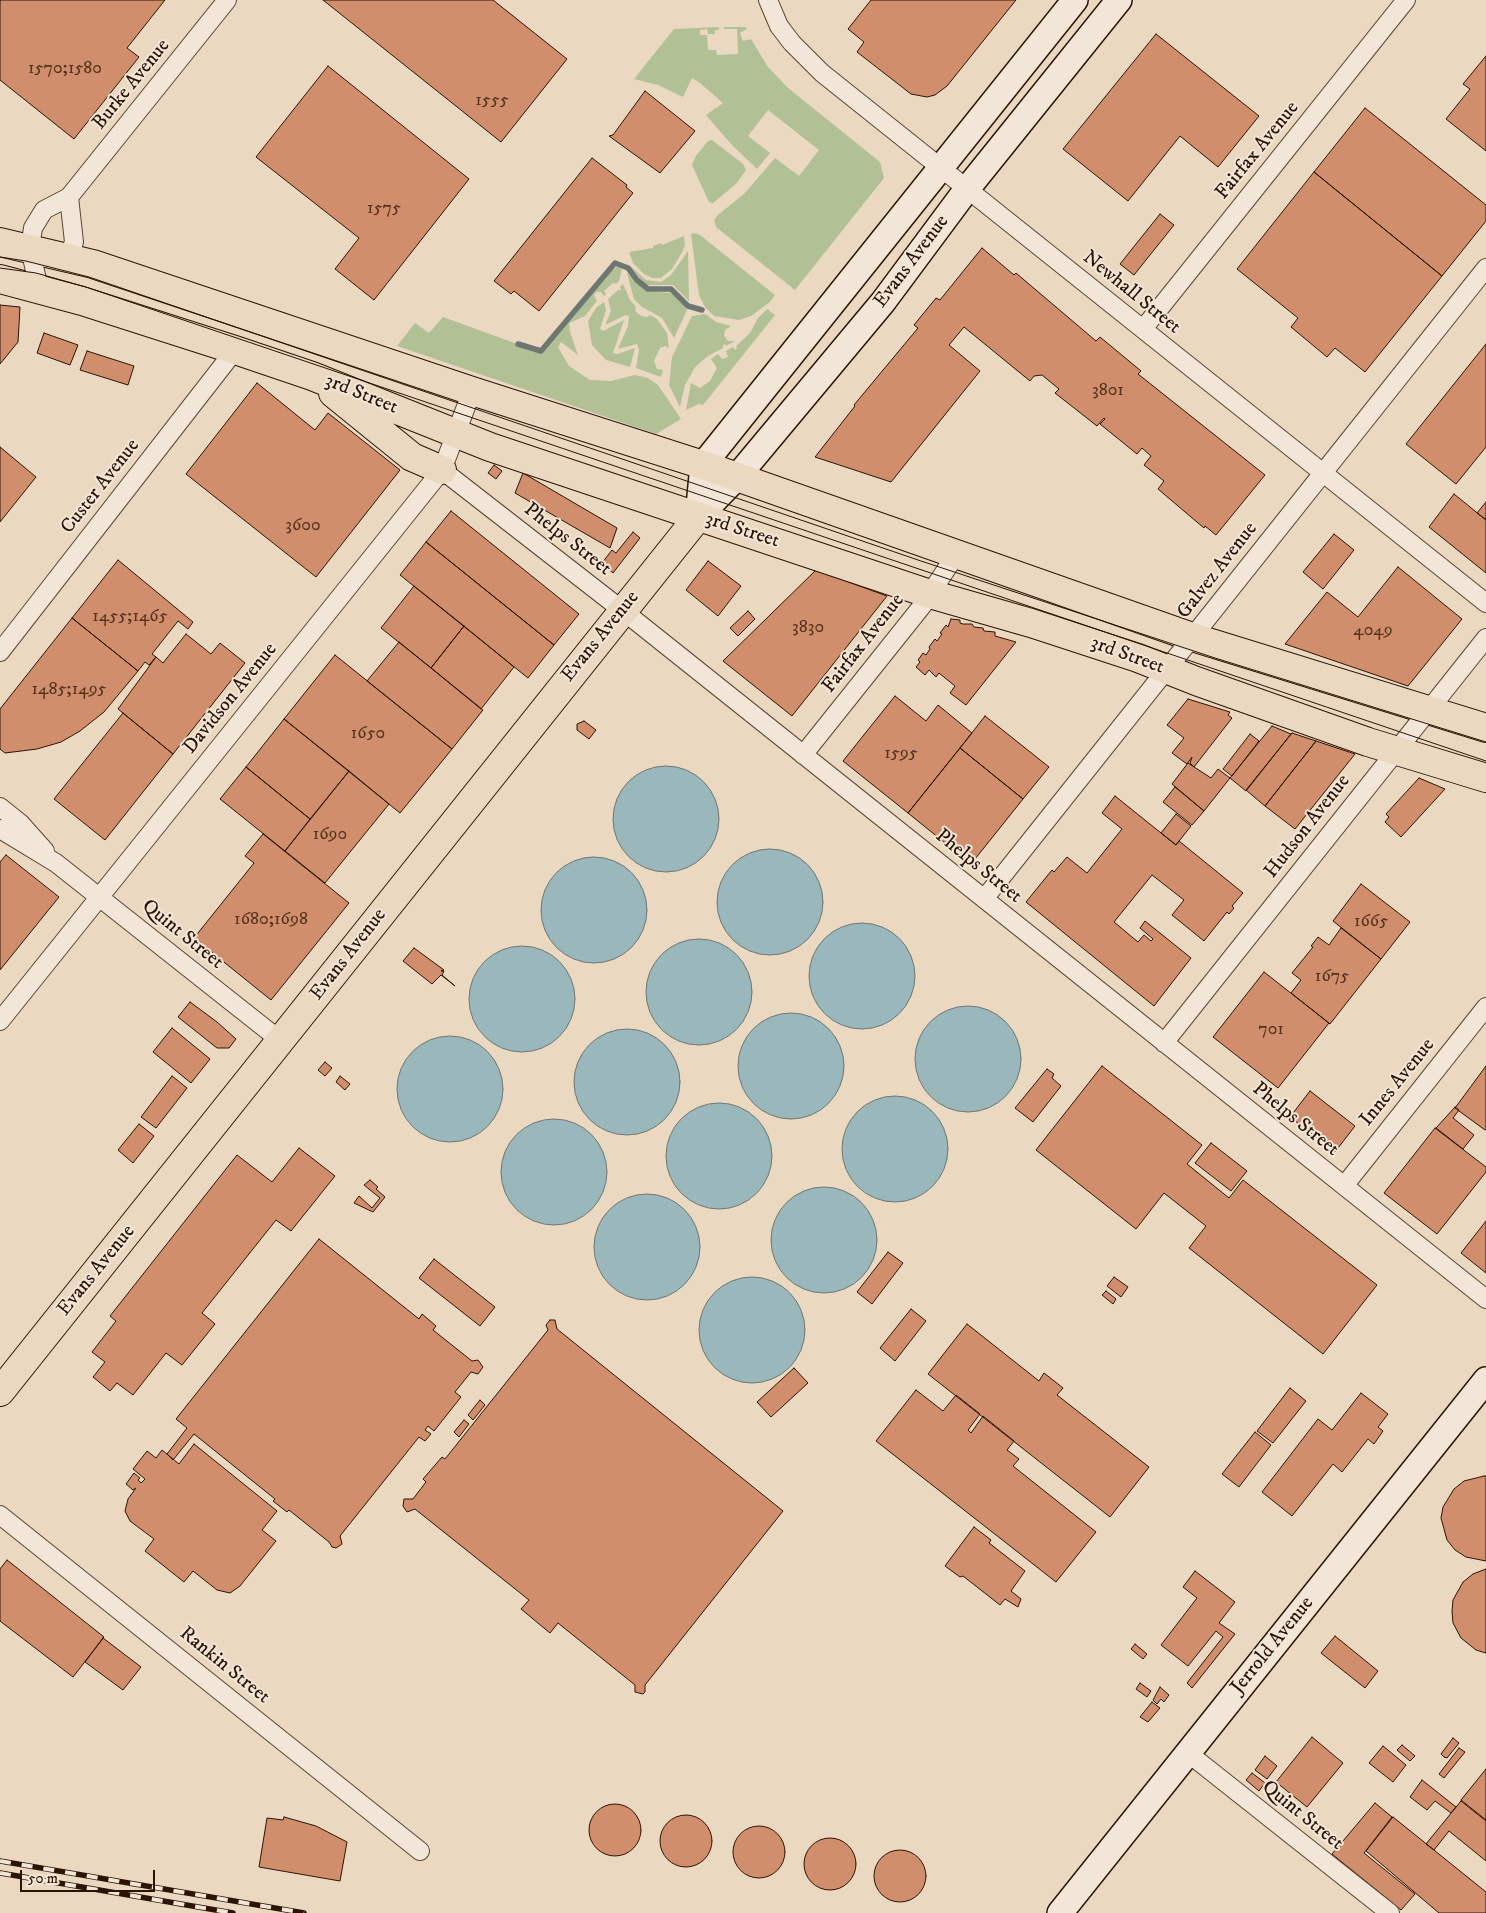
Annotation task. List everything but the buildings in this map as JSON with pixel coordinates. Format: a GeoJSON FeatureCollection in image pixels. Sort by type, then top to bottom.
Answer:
{"type":"FeatureCollection","features":[{"type":"Feature","properties":{"kind":"main road","name":"Evans Avenue"},"geometry":{"type":"LineString","coordinates":[[703,465],[1075,0]]}},
{"type":"Feature","properties":{"kind":"main road","name":"Evans Avenue"},"geometry":{"type":"LineString","coordinates":[[0,1392],[622,610],[698,517],[737,477],[883,302],[967,189],[1119,0]]}},
{"type":"Feature","properties":{"kind":"main road","name":"3rd Street"},"geometry":{"type":"LineString","coordinates":[[0,242],[68,258],[703,465],[955,556],[1192,637],[1486,728]]}},
{"type":"Feature","properties":{"kind":"main road","name":"3rd Street"},"geometry":{"type":"LineString","coordinates":[[0,279],[39,289],[235,350],[312,376],[490,447],[930,594],[1031,623],[1397,750],[1486,778]]}},
{"type":"Feature","properties":{"kind":"main road"},"geometry":{"type":"LineString","coordinates":[[312,376],[412,457],[442,470]]}},
{"type":"Feature","properties":{"kind":"main road"},"geometry":{"type":"LineString","coordinates":[[698,517],[703,465]]}},
{"type":"Feature","properties":{"kind":"main road","name":"Jerrold Avenue"},"geometry":{"type":"LineString","coordinates":[[1060,1913],[1486,1380]]}},
{"type":"Feature","properties":{"kind":"street","name":"Burke Avenue"},"geometry":{"type":"LineString","coordinates":[[39,289],[30,248],[33,228],[44,210],[69,197],[227,0]]}},
{"type":"Feature","properties":{"kind":"street","name":"Newhall Street"},"geometry":{"type":"LineString","coordinates":[[768,0],[779,26],[805,58],[940,168],[1486,603]]}},
{"type":"Feature","properties":{"kind":"street","name":"Fairfax Avenue"},"geometry":{"type":"LineString","coordinates":[[1143,330],[1406,0]]}},
{"type":"Feature","properties":{"kind":"street"},"geometry":{"type":"LineString","coordinates":[[68,258],[74,242],[69,197]]}},
{"type":"Feature","properties":{"kind":"street","name":"Galvez Avenue"},"geometry":{"type":"LineString","coordinates":[[984,899],[1486,268]]}},
{"type":"Feature","properties":{"kind":"street","name":"Custer Avenue"},"geometry":{"type":"LineString","coordinates":[[0,652],[235,350]]}},
{"type":"Feature","properties":{"kind":"street","name":"Davidson Avenue"},"geometry":{"type":"LineString","coordinates":[[0,1021],[442,470],[472,391]]}},
{"type":"Feature","properties":{"kind":"street","name":"Phelps Street"},"geometry":{"type":"LineString","coordinates":[[442,470],[622,610],[1486,1299]]}},
{"type":"Feature","properties":{"kind":"street","name":"Fairfax Avenue"},"geometry":{"type":"LineString","coordinates":[[803,755],[930,594],[955,556]]}},
{"type":"Feature","properties":{"kind":"street","name":"Hudson Avenue"},"geometry":{"type":"LineString","coordinates":[[1164,1043],[1486,638]]}},
{"type":"Feature","properties":{"kind":"street","name":"Quint Street"},"geometry":{"type":"LineString","coordinates":[[0,807],[20,823],[56,863]]}},
{"type":"Feature","properties":{"kind":"street","name":"Quint Street"},"geometry":{"type":"LineString","coordinates":[[0,829],[56,863],[281,1041]]}},
{"type":"Feature","properties":{"kind":"street","name":"Innes Avenue"},"geometry":{"type":"LineString","coordinates":[[1344,1186],[1486,1007]]}},
{"type":"Feature","properties":{"kind":"street","name":"Rankin Street"},"geometry":{"type":"LineString","coordinates":[[0,1515],[420,1851]]}},
{"type":"Feature","properties":{"kind":"street","name":"Quint Street"},"geometry":{"type":"LineString","coordinates":[[1188,1753],[1390,1913]]}},
{"type":"Feature","properties":{"kind":"green space"},"geometry":{"type":"Polygon","coordinates":[[[719,27],[719,30],[715,30],[715,34],[708,34],[707,29],[700,30],[700,35],[707,35],[708,50],[716,50],[717,55],[738,54],[737,29],[724,29],[724,27],[746,27],[747,29],[740,33],[743,41],[751,39],[768,67],[788,88],[880,162],[884,178],[795,290],[716,227],[714,220],[745,193],[775,158],[799,176],[819,150],[768,110],[748,136],[770,153],[757,169],[731,144],[706,115],[723,103],[700,83],[692,78],[683,97],[658,85],[634,79],[674,29],[719,27]]]}},
{"type":"Feature","properties":{"kind":"green space"},"geometry":{"type":"Polygon","coordinates":[[[712,140],[743,164],[746,170],[736,184],[713,203],[709,202],[692,165],[696,156],[708,141],[712,140]]]}},
{"type":"Feature","properties":{"kind":"green space"},"geometry":{"type":"Polygon","coordinates":[[[691,234],[700,235],[775,295],[770,302],[751,316],[739,320],[714,316],[705,307],[699,295],[691,234]]]}},
{"type":"Feature","properties":{"kind":"green space"},"geometry":{"type":"Polygon","coordinates":[[[684,236],[685,246],[681,254],[672,269],[661,278],[652,278],[644,274],[633,263],[629,252],[653,248],[653,246],[661,243],[662,245],[684,236]]]}},
{"type":"Feature","properties":{"kind":"green space"},"geometry":{"type":"Polygon","coordinates":[[[688,251],[689,301],[673,285],[646,285],[627,263],[646,280],[661,282],[671,275],[688,251]]]}},
{"type":"Feature","properties":{"kind":"green space"},"geometry":{"type":"Polygon","coordinates":[[[617,267],[622,269],[619,281],[616,284],[613,283],[604,291],[606,294],[604,296],[601,292],[596,292],[594,296],[597,301],[585,316],[569,323],[578,355],[561,342],[558,347],[569,366],[590,380],[611,381],[635,375],[648,378],[658,385],[681,419],[656,434],[397,346],[415,323],[429,333],[443,317],[542,353],[606,274],[617,267]]]}},
{"type":"Feature","properties":{"kind":"green space"},"geometry":{"type":"Polygon","coordinates":[[[627,273],[646,291],[670,293],[680,300],[687,310],[674,338],[662,318],[642,307],[634,299],[627,273]]]}},
{"type":"Feature","properties":{"kind":"green space"},"geometry":{"type":"Polygon","coordinates":[[[623,284],[630,300],[636,307],[635,311],[641,316],[647,317],[650,315],[657,319],[667,333],[669,348],[665,346],[660,348],[654,361],[657,369],[663,370],[661,377],[636,368],[639,350],[637,344],[618,349],[628,326],[629,316],[626,315],[605,325],[611,311],[608,299],[618,290],[621,290],[620,287],[623,284]]]}},
{"type":"Feature","properties":{"kind":"green space"},"geometry":{"type":"Polygon","coordinates":[[[604,302],[606,310],[600,329],[603,331],[624,320],[613,353],[617,354],[635,348],[630,367],[606,360],[592,345],[588,321],[596,308],[604,302]]]}},
{"type":"Feature","properties":{"kind":"green space"},"geometry":{"type":"Polygon","coordinates":[[[767,309],[775,315],[703,405],[699,404],[686,410],[691,383],[700,388],[710,381],[717,368],[711,359],[718,354],[722,359],[728,357],[726,351],[733,347],[735,350],[737,348],[736,346],[750,333],[758,318],[767,309]]]}},
{"type":"Feature","properties":{"kind":"green space"},"geometry":{"type":"Polygon","coordinates":[[[705,314],[716,322],[731,326],[725,330],[724,336],[728,341],[735,341],[726,346],[725,344],[723,345],[723,348],[708,356],[695,367],[685,385],[680,407],[669,385],[672,357],[692,316],[705,314]]]}},
{"type":"Feature","properties":{"kind":"water"},"geometry":{"type":"Polygon","coordinates":[[[666,766],[686,770],[703,782],[715,799],[719,819],[715,839],[703,856],[686,868],[666,872],[646,868],[629,856],[617,839],[613,819],[617,799],[629,782],[646,770],[666,766]]]}},
{"type":"Feature","properties":{"kind":"water"},"geometry":{"type":"Polygon","coordinates":[[[770,849],[790,853],[807,865],[819,882],[823,902],[819,922],[807,939],[790,951],[770,955],[750,951],[733,939],[721,922],[717,902],[721,882],[733,865],[750,853],[770,849]]]}},
{"type":"Feature","properties":{"kind":"water"},"geometry":{"type":"Polygon","coordinates":[[[594,857],[614,861],[631,873],[643,890],[647,910],[643,930],[631,947],[614,959],[594,963],[574,959],[557,947],[545,930],[541,910],[545,890],[557,873],[574,861],[594,857]]]}},
{"type":"Feature","properties":{"kind":"water"},"geometry":{"type":"Polygon","coordinates":[[[862,923],[882,927],[899,939],[911,956],[915,976],[911,996],[899,1013],[882,1025],[862,1029],[842,1025],[825,1013],[813,996],[809,976],[813,956],[825,939],[842,927],[862,923]]]}},
{"type":"Feature","properties":{"kind":"water"},"geometry":{"type":"Polygon","coordinates":[[[699,939],[719,943],[736,955],[748,972],[752,992],[748,1012],[736,1029],[719,1041],[699,1045],[679,1041],[662,1029],[650,1012],[646,992],[650,972],[662,955],[679,943],[699,939]]]}},
{"type":"Feature","properties":{"kind":"water"},"geometry":{"type":"Polygon","coordinates":[[[522,946],[542,950],[559,962],[571,979],[575,999],[571,1019],[559,1036],[542,1048],[522,1052],[502,1048],[485,1036],[473,1019],[469,999],[473,979],[485,962],[502,950],[522,946]]]}},
{"type":"Feature","properties":{"kind":"water"},"geometry":{"type":"Polygon","coordinates":[[[968,1006],[988,1010],[1005,1022],[1017,1039],[1021,1059],[1017,1079],[1005,1096],[988,1108],[968,1112],[948,1108],[931,1096],[919,1079],[915,1059],[919,1039],[931,1022],[948,1010],[968,1006]]]}},
{"type":"Feature","properties":{"kind":"water"},"geometry":{"type":"Polygon","coordinates":[[[791,1013],[811,1017],[828,1029],[840,1046],[844,1066],[840,1086],[828,1103],[811,1115],[791,1119],[771,1115],[754,1103],[742,1086],[738,1066],[742,1046],[754,1029],[771,1017],[791,1013]]]}},
{"type":"Feature","properties":{"kind":"water"},"geometry":{"type":"Polygon","coordinates":[[[627,1029],[647,1033],[664,1045],[676,1062],[680,1082],[676,1102],[664,1119],[647,1131],[627,1135],[607,1131],[590,1119],[578,1102],[574,1082],[578,1062],[590,1045],[607,1033],[627,1029]]]}},
{"type":"Feature","properties":{"kind":"water"},"geometry":{"type":"Polygon","coordinates":[[[450,1036],[470,1040],[487,1052],[499,1069],[503,1089],[499,1109],[487,1126],[470,1138],[450,1142],[430,1138],[413,1126],[401,1109],[397,1089],[401,1069],[413,1052],[430,1040],[450,1036]]]}},
{"type":"Feature","properties":{"kind":"water"},"geometry":{"type":"Polygon","coordinates":[[[895,1096],[915,1100],[932,1112],[944,1129],[948,1149],[944,1169],[932,1186],[915,1198],[895,1202],[875,1198],[858,1186],[846,1169],[842,1149],[846,1129],[858,1112],[875,1100],[895,1096]]]}},
{"type":"Feature","properties":{"kind":"water"},"geometry":{"type":"Polygon","coordinates":[[[719,1103],[739,1107],[756,1119],[768,1136],[772,1156],[768,1176],[756,1193],[739,1205],[719,1209],[699,1205],[682,1193],[670,1176],[666,1156],[670,1136],[682,1119],[699,1107],[719,1103]]]}},
{"type":"Feature","properties":{"kind":"water"},"geometry":{"type":"Polygon","coordinates":[[[554,1119],[574,1123],[591,1135],[603,1152],[607,1172],[603,1192],[591,1209],[574,1221],[554,1225],[534,1221],[517,1209],[505,1192],[501,1172],[505,1152],[517,1135],[534,1123],[554,1119]]]}},
{"type":"Feature","properties":{"kind":"water"},"geometry":{"type":"Polygon","coordinates":[[[824,1187],[844,1191],[861,1203],[873,1220],[877,1240],[873,1260],[861,1277],[844,1289],[824,1293],[804,1289],[787,1277],[775,1260],[771,1240],[775,1220],[787,1203],[804,1191],[824,1187]]]}},
{"type":"Feature","properties":{"kind":"water"},"geometry":{"type":"Polygon","coordinates":[[[647,1194],[667,1198],[684,1210],[696,1227],[700,1247],[696,1267],[684,1284],[667,1296],[647,1300],[627,1296],[610,1284],[598,1267],[594,1247],[598,1227],[610,1210],[627,1198],[647,1194]]]}},
{"type":"Feature","properties":{"kind":"water"},"geometry":{"type":"Polygon","coordinates":[[[752,1277],[772,1281],[789,1293],[801,1310],[805,1330],[801,1350],[789,1367],[772,1379],[752,1383],[732,1379],[715,1367],[703,1350],[699,1330],[703,1310],[715,1293],[732,1281],[752,1277]]]}},
{"type":"Feature","properties":{"kind":"waterway"},"geometry":{"type":"LineString","coordinates":[[518,344],[541,351],[615,263],[628,268],[637,280],[648,289],[671,289],[688,306],[702,310]]}},
{"type":"Feature","properties":{"kind":"tram line"},"geometry":{"type":"LineString","coordinates":[[0,257],[26,261],[89,277],[921,561],[1215,658],[1486,742]]}},
{"type":"Feature","properties":{"kind":"tram line"},"geometry":{"type":"LineString","coordinates":[[0,268],[36,273],[86,287],[1486,761]]}},
{"type":"Feature","properties":{"kind":"railway"},"geometry":{"type":"LineString","coordinates":[[0,1861],[304,1913]]}},
{"type":"Feature","properties":{"kind":"railway"},"geometry":{"type":"LineString","coordinates":[[0,1873],[233,1913]]}}]}
